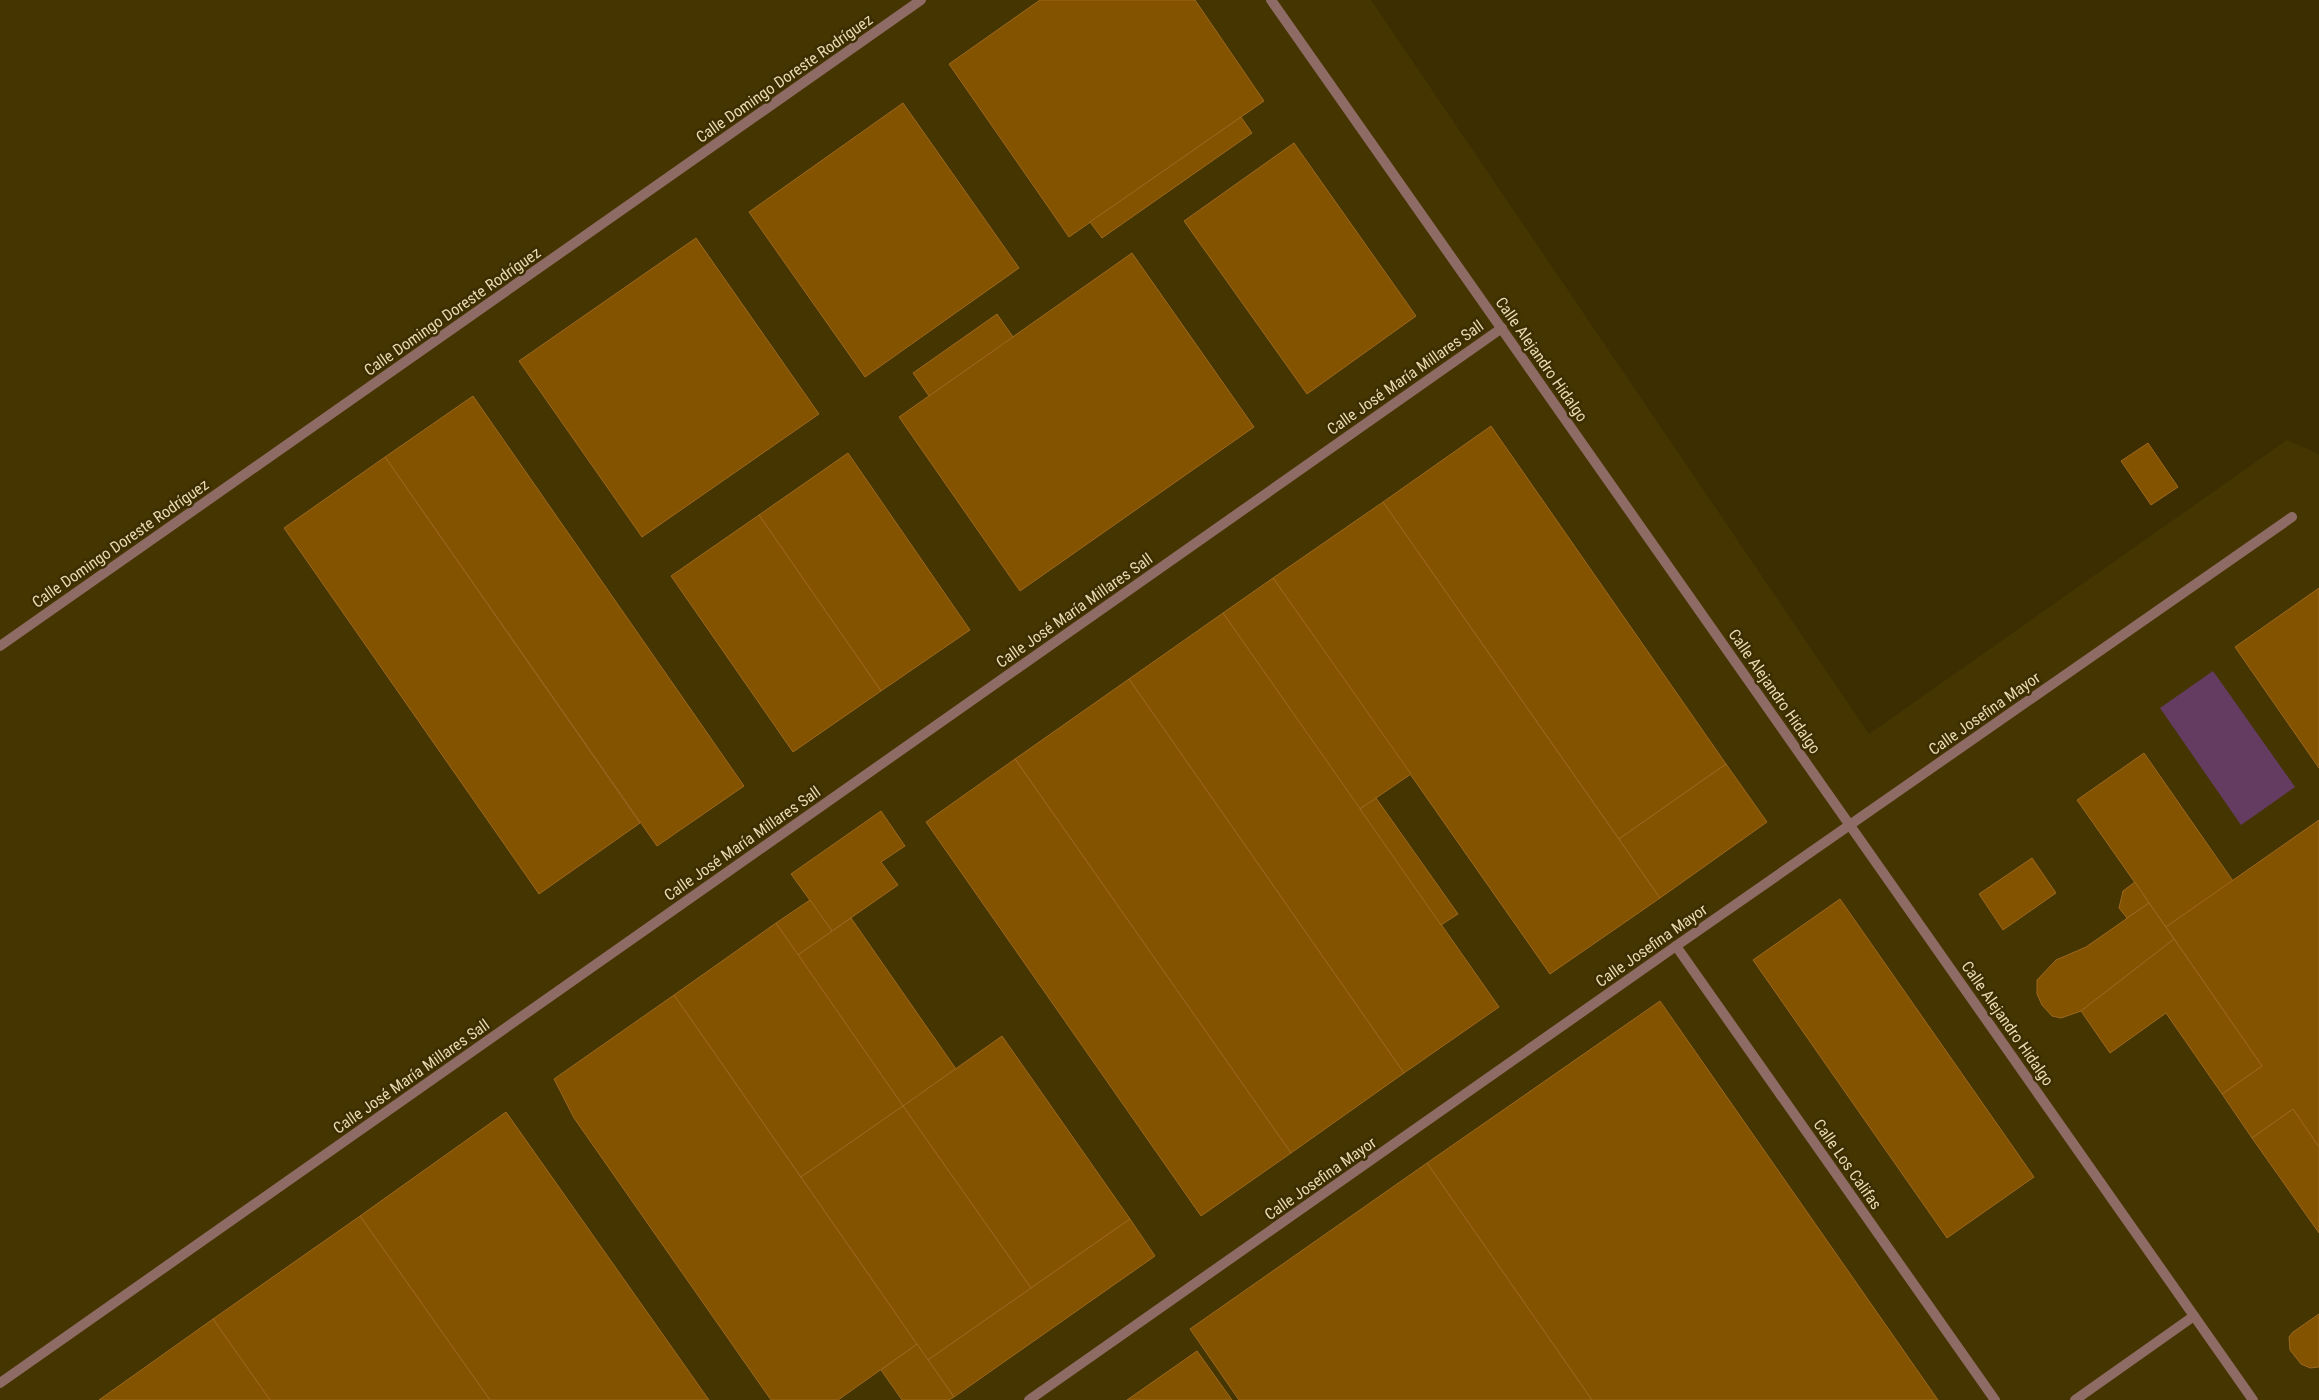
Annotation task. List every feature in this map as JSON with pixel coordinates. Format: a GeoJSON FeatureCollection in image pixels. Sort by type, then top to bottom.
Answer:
{"type":"FeatureCollection","features":[{"type":"Feature","properties":{"kind":"street","name":"Calle Domingo Doreste Rodríguez"},"geometry":{"type":"LineString","coordinates":[[0,646],[921,0]]}},
{"type":"Feature","properties":{"kind":"street","name":"Calle Alejandro Hidalgo"},"geometry":{"type":"LineString","coordinates":[[1271,0],[1851,824],[2253,1400]]}},
{"type":"Feature","properties":{"kind":"street","name":"Calle José María Millares Sall"},"geometry":{"type":"LineString","coordinates":[[0,1383],[1502,328]]}},
{"type":"Feature","properties":{"kind":"street","name":"Calle Josefina Mayor"},"geometry":{"type":"LineString","coordinates":[[1029,1400],[2292,517]]}},
{"type":"Feature","properties":{"kind":"street","name":"Calle Los Califas"},"geometry":{"type":"LineString","coordinates":[[1676,946],[1995,1400]]}},
{"type":"Feature","properties":{"kind":"street"},"geometry":{"type":"LineString","coordinates":[[2075,1400],[2194,1316]]}},
{"type":"Feature","properties":{"kind":"shaded area"},"geometry":{"type":"Polygon","coordinates":[[[0,0],[1371,0],[1869,734],[2287,440],[2319,454],[2319,1400],[0,1400],[0,0]]]}},
{"type":"Feature","properties":{"kind":"shaded area"},"geometry":{"type":"Polygon","coordinates":[[[2213,671],[2295,787],[2241,825],[2160,708],[2213,671]]]}},
{"type":"Feature","properties":{"kind":"building"},"geometry":{"type":"Polygon","coordinates":[[[1040,0],[1195,0],[1264,101],[1069,237],[949,64],[1040,0]]]}},
{"type":"Feature","properties":{"kind":"building"},"geometry":{"type":"Polygon","coordinates":[[[903,103],[1019,268],[865,377],[749,212],[903,103]]]}},
{"type":"Feature","properties":{"kind":"building"},"geometry":{"type":"Polygon","coordinates":[[[1241,117],[1252,133],[1102,238],[1090,222],[1241,117]]]}},
{"type":"Feature","properties":{"kind":"building"},"geometry":{"type":"Polygon","coordinates":[[[1294,143],[1416,316],[1307,394],[1184,221],[1294,143]]]}},
{"type":"Feature","properties":{"kind":"building"},"geometry":{"type":"Polygon","coordinates":[[[696,238],[819,414],[642,537],[519,361],[696,238]]]}},
{"type":"Feature","properties":{"kind":"building"},"geometry":{"type":"Polygon","coordinates":[[[1132,253],[1254,427],[1020,591],[899,417],[1132,253]]]}},
{"type":"Feature","properties":{"kind":"building"},"geometry":{"type":"Polygon","coordinates":[[[997,314],[1013,337],[929,396],[913,373],[997,314]]]}},
{"type":"Feature","properties":{"kind":"building"},"geometry":{"type":"Polygon","coordinates":[[[473,396],[744,786],[657,846],[385,457],[473,396]]]}},
{"type":"Feature","properties":{"kind":"building"},"geometry":{"type":"Polygon","coordinates":[[[1491,426],[1726,764],[1619,839],[1383,502],[1491,426]]]}},
{"type":"Feature","properties":{"kind":"building"},"geometry":{"type":"Polygon","coordinates":[[[2148,443],[2178,487],[2151,505],[2121,461],[2148,443]]]}},
{"type":"Feature","properties":{"kind":"building"},"geometry":{"type":"Polygon","coordinates":[[[848,453],[970,630],[881,691],[759,515],[848,453]]]}},
{"type":"Feature","properties":{"kind":"building"},"geometry":{"type":"Polygon","coordinates":[[[385,457],[640,823],[539,894],[284,528],[385,457]]]}},
{"type":"Feature","properties":{"kind":"building"},"geometry":{"type":"Polygon","coordinates":[[[1383,502],[1660,898],[1550,974],[1273,578],[1383,502]]]}},
{"type":"Feature","properties":{"kind":"building"},"geometry":{"type":"Polygon","coordinates":[[[759,515],[881,691],[793,752],[671,576],[759,515]]]}},
{"type":"Feature","properties":{"kind":"building"},"geometry":{"type":"Polygon","coordinates":[[[1273,578],[1411,774],[1360,809],[1223,613],[1273,578]]]}},
{"type":"Feature","properties":{"kind":"building"},"geometry":{"type":"Polygon","coordinates":[[[2319,588],[2319,768],[2235,647],[2319,588]]]}},
{"type":"Feature","properties":{"kind":"building"},"geometry":{"type":"Polygon","coordinates":[[[1223,613],[1499,1007],[1404,1073],[1129,679],[1223,613]]]}},
{"type":"Feature","properties":{"kind":"building"},"geometry":{"type":"Polygon","coordinates":[[[1129,679],[1404,1073],[1291,1153],[1015,759],[1129,679]]]}},
{"type":"Feature","properties":{"kind":"building"},"geometry":{"type":"Polygon","coordinates":[[[2144,753],[2233,881],[2166,927],[2077,800],[2144,753]]]}},
{"type":"Feature","properties":{"kind":"building"},"geometry":{"type":"Polygon","coordinates":[[[1015,759],[1291,1153],[1201,1216],[926,822],[1015,759]]]}},
{"type":"Feature","properties":{"kind":"building"},"geometry":{"type":"Polygon","coordinates":[[[1726,764],[1767,822],[1660,898],[1619,839],[1726,764]]]}},
{"type":"Feature","properties":{"kind":"building"},"geometry":{"type":"Polygon","coordinates":[[[1376,798],[1458,914],[1441,925],[1360,809],[1376,798]]]}},
{"type":"Feature","properties":{"kind":"building"},"geometry":{"type":"Polygon","coordinates":[[[881,811],[905,846],[881,862],[898,885],[832,931],[791,874],[881,811]]]}},
{"type":"Feature","properties":{"kind":"building"},"geometry":{"type":"Polygon","coordinates":[[[2319,820],[2319,1147],[2293,1109],[2252,1138],[2222,1094],[2262,1066],[2166,927],[2319,820]]]}},
{"type":"Feature","properties":{"kind":"building"},"geometry":{"type":"Polygon","coordinates":[[[2032,858],[2056,893],[2003,930],[1979,894],[2032,858]]]}},
{"type":"Feature","properties":{"kind":"building"},"geometry":{"type":"Polygon","coordinates":[[[2135,882],[2149,903],[2127,918],[2119,908],[2123,891],[2135,882]]]}},
{"type":"Feature","properties":{"kind":"building"},"geometry":{"type":"Polygon","coordinates":[[[1840,899],[2034,1177],[1947,1238],[1753,960],[1840,899]]]}},
{"type":"Feature","properties":{"kind":"building"},"geometry":{"type":"Polygon","coordinates":[[[810,900],[832,931],[798,955],[776,923],[810,900]]]}},
{"type":"Feature","properties":{"kind":"building"},"geometry":{"type":"Polygon","coordinates":[[[2149,903],[2174,939],[2081,1011],[2061,1018],[2052,1016],[2042,1005],[2037,994],[2037,980],[2056,960],[2086,947],[2149,903]]]}},
{"type":"Feature","properties":{"kind":"building"},"geometry":{"type":"Polygon","coordinates":[[[851,918],[956,1069],[903,1106],[798,955],[851,918]]]}},
{"type":"Feature","properties":{"kind":"building"},"geometry":{"type":"Polygon","coordinates":[[[776,923],[903,1106],[801,1177],[674,995],[776,923]]]}},
{"type":"Feature","properties":{"kind":"building"},"geometry":{"type":"Polygon","coordinates":[[[2174,939],[2262,1066],[2222,1094],[2166,1013],[2110,1053],[2081,1011],[2174,939]]]}},
{"type":"Feature","properties":{"kind":"building"},"geometry":{"type":"Polygon","coordinates":[[[674,995],[917,1344],[838,1400],[771,1400],[574,1118],[554,1079],[674,995]]]}},
{"type":"Feature","properties":{"kind":"building"},"geometry":{"type":"Polygon","coordinates":[[[1660,1001],[1938,1400],[1592,1400],[1427,1163],[1660,1001]]]}},
{"type":"Feature","properties":{"kind":"building"},"geometry":{"type":"Polygon","coordinates":[[[1002,1036],[1130,1219],[1031,1288],[903,1106],[1002,1036]]]}},
{"type":"Feature","properties":{"kind":"building"},"geometry":{"type":"Polygon","coordinates":[[[903,1106],[1031,1288],[928,1360],[801,1177],[903,1106]]]}},
{"type":"Feature","properties":{"kind":"building"},"geometry":{"type":"Polygon","coordinates":[[[2293,1109],[2319,1147],[2319,1233],[2252,1138],[2293,1109]]]}},
{"type":"Feature","properties":{"kind":"building"},"geometry":{"type":"Polygon","coordinates":[[[506,1112],[709,1400],[490,1400],[360,1216],[506,1112]]]}},
{"type":"Feature","properties":{"kind":"building"},"geometry":{"type":"Polygon","coordinates":[[[1427,1163],[1592,1400],[1239,1400],[1190,1329],[1427,1163]]]}},
{"type":"Feature","properties":{"kind":"building"},"geometry":{"type":"Polygon","coordinates":[[[360,1216],[490,1400],[270,1400],[213,1319],[360,1216]]]}},
{"type":"Feature","properties":{"kind":"building"},"geometry":{"type":"Polygon","coordinates":[[[1130,1219],[1155,1256],[954,1397],[928,1360],[1130,1219]]]}},
{"type":"Feature","properties":{"kind":"building"},"geometry":{"type":"Polygon","coordinates":[[[2319,1314],[2319,1367],[2310,1368],[2301,1364],[2290,1350],[2289,1337],[2293,1332],[2319,1314]]]}},
{"type":"Feature","properties":{"kind":"building"},"geometry":{"type":"Polygon","coordinates":[[[213,1319],[270,1400],[99,1400],[213,1319]]]}},
{"type":"Feature","properties":{"kind":"building"},"geometry":{"type":"Polygon","coordinates":[[[917,1344],[954,1397],[949,1400],[902,1400],[881,1370],[917,1344]]]}},
{"type":"Feature","properties":{"kind":"building"},"geometry":{"type":"Polygon","coordinates":[[[1197,1351],[1232,1400],[1127,1400],[1197,1351]]]}}]}
